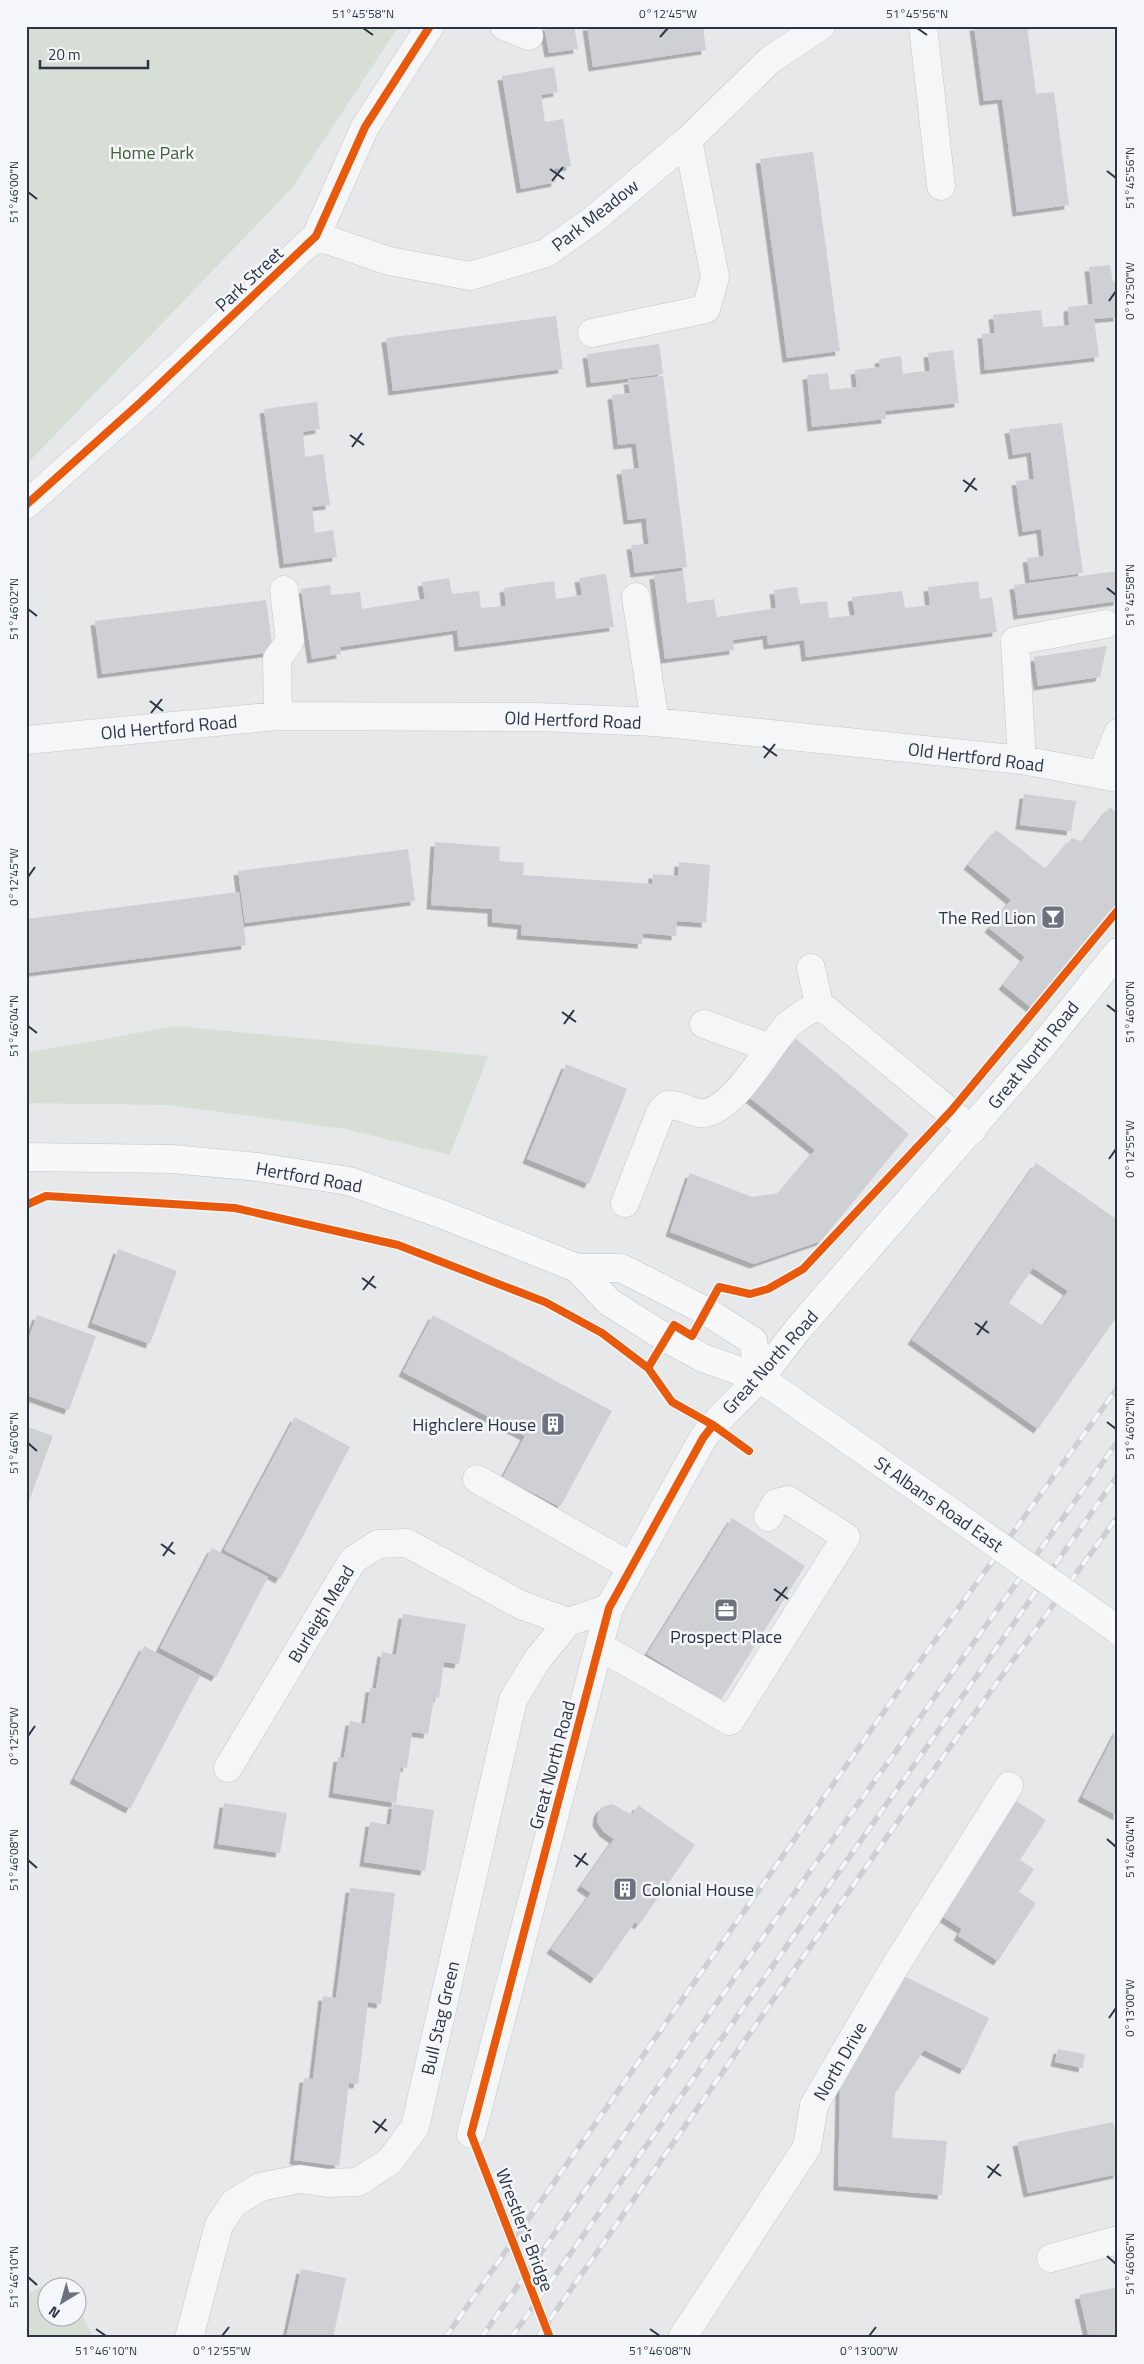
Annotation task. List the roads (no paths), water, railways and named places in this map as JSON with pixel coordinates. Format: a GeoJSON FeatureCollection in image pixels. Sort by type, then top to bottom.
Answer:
{"type":"FeatureCollection","features":[{"type":"Feature","properties":{"kind":"main road","name":"Great North Road"},"geometry":{"type":"LineString","coordinates":[[760,1378],[799,1328],[972,1130],[1118,952]]}},
{"type":"Feature","properties":{"kind":"main road","name":"Hertford Road"},"geometry":{"type":"LineString","coordinates":[[26,1157],[172,1158],[258,1166],[349,1181],[444,1215],[577,1268],[621,1268],[706,1310],[753,1340],[760,1378]]}},
{"type":"Feature","properties":{"kind":"main road","name":"Hertford Road"},"geometry":{"type":"LineString","coordinates":[[577,1268],[608,1302],[666,1338],[704,1358],[760,1378]]}},
{"type":"Feature","properties":{"kind":"main road","name":"St Albans Road East"},"geometry":{"type":"LineString","coordinates":[[760,1378],[1118,1630]]}},
{"type":"Feature","properties":{"kind":"street","name":"Park Street"},"geometry":{"type":"LineString","coordinates":[[26,505],[141,402],[316,236],[365,127],[430,26]]}},
{"type":"Feature","properties":{"kind":"street"},"geometry":{"type":"LineString","coordinates":[[504,26],[529,36]]}},
{"type":"Feature","properties":{"kind":"street","name":"Park Meadow"},"geometry":{"type":"LineString","coordinates":[[316,236],[389,261],[470,276],[546,253],[593,220],[688,140],[770,60],[821,26]]}},
{"type":"Feature","properties":{"kind":"street"},"geometry":{"type":"LineString","coordinates":[[923,26],[941,186]]}},
{"type":"Feature","properties":{"kind":"street"},"geometry":{"type":"LineString","coordinates":[[592,333],[706,310],[715,277],[688,140]]}},
{"type":"Feature","properties":{"kind":"street"},"geometry":{"type":"LineString","coordinates":[[278,716],[277,659],[290,641],[284,590]]}},
{"type":"Feature","properties":{"kind":"street"},"geometry":{"type":"LineString","coordinates":[[636,597],[655,722]]}},
{"type":"Feature","properties":{"kind":"street"},"geometry":{"type":"LineString","coordinates":[[1022,760],[1015,641],[1106,624]]}},
{"type":"Feature","properties":{"kind":"street","name":"Old Hertford Road"},"geometry":{"type":"LineString","coordinates":[[26,740],[278,716],[539,717],[655,722],[1022,760],[1110,776]]}},
{"type":"Feature","properties":{"kind":"street"},"geometry":{"type":"LineString","coordinates":[[1110,776],[1118,733]]}},
{"type":"Feature","properties":{"kind":"street"},"geometry":{"type":"LineString","coordinates":[[811,968],[819,1004],[972,1130]]}},
{"type":"Feature","properties":{"kind":"street"},"geometry":{"type":"LineString","coordinates":[[626,1203],[660,1114],[667,1105],[678,1105],[700,1113],[717,1109],[732,1096],[788,1025],[819,1004]]}},
{"type":"Feature","properties":{"kind":"street"},"geometry":{"type":"LineString","coordinates":[[704,1024],[770,1048]]}},
{"type":"Feature","properties":{"kind":"street","name":"Great North Road"},"geometry":{"type":"LineString","coordinates":[[472,2134],[609,1608],[704,1438],[713,1425],[760,1378]]}},
{"type":"Feature","properties":{"kind":"street"},"geometry":{"type":"LineString","coordinates":[[477,1479],[632,1567]]}},
{"type":"Feature","properties":{"kind":"street"},"geometry":{"type":"LineString","coordinates":[[599,1646],[730,1721],[846,1537],[788,1500],[776,1503],[768,1517]]}},
{"type":"Feature","properties":{"kind":"street","name":"Burleigh Mead"},"geometry":{"type":"LineString","coordinates":[[228,1768],[353,1560],[378,1544],[407,1543],[521,1605],[568,1622]]}},
{"type":"Feature","properties":{"kind":"street"},"geometry":{"type":"LineString","coordinates":[[568,1622],[609,1608]]}},
{"type":"Feature","properties":{"kind":"street","name":"Bull Stag Green"},"geometry":{"type":"LineString","coordinates":[[189,2338],[219,2225],[234,2203],[260,2187],[300,2178],[327,2183],[358,2182],[390,2161],[415,2127],[513,1700],[537,1660],[568,1622]]}},
{"type":"Feature","properties":{"kind":"street","name":"North Drive"},"geometry":{"type":"LineString","coordinates":[[682,2338],[807,2147],[814,2105],[894,1968],[1009,1786]]}},
{"type":"Feature","properties":{"kind":"street"},"geometry":{"type":"LineString","coordinates":[[1051,2258],[1118,2240]]}},
{"type":"Feature","properties":{"kind":"railway"},"geometry":{"type":"LineString","coordinates":[[445,2338],[890,1703],[1118,1387]]}},
{"type":"Feature","properties":{"kind":"railway"},"geometry":{"type":"LineString","coordinates":[[481,2338],[788,1902],[1118,1441]]}},
{"type":"Feature","properties":{"kind":"railway"},"geometry":{"type":"LineString","coordinates":[[511,2338],[1118,1475]]}},
{"type":"Feature","properties":{"kind":"railway"},"geometry":{"type":"LineString","coordinates":[[537,2338],[940,1761],[1118,1516]]}},
{"type":"Feature","properties":{"kind":"place","name":"The Red Lion"},"geometry":{"type":"Point","coordinates":[1053,917]}},
{"type":"Feature","properties":{"kind":"place","name":"Highclere House"},"geometry":{"type":"Point","coordinates":[553,1424]}},
{"type":"Feature","properties":{"kind":"place","name":"Prospect Place"},"geometry":{"type":"Point","coordinates":[726,1610]}},
{"type":"Feature","properties":{"kind":"place","name":"Colonial House"},"geometry":{"type":"Point","coordinates":[625,1889]}},
{"type":"Feature","properties":{"kind":"park label","name":"Home Park"},"geometry":{"type":"Point","coordinates":[152,152]}}]}
